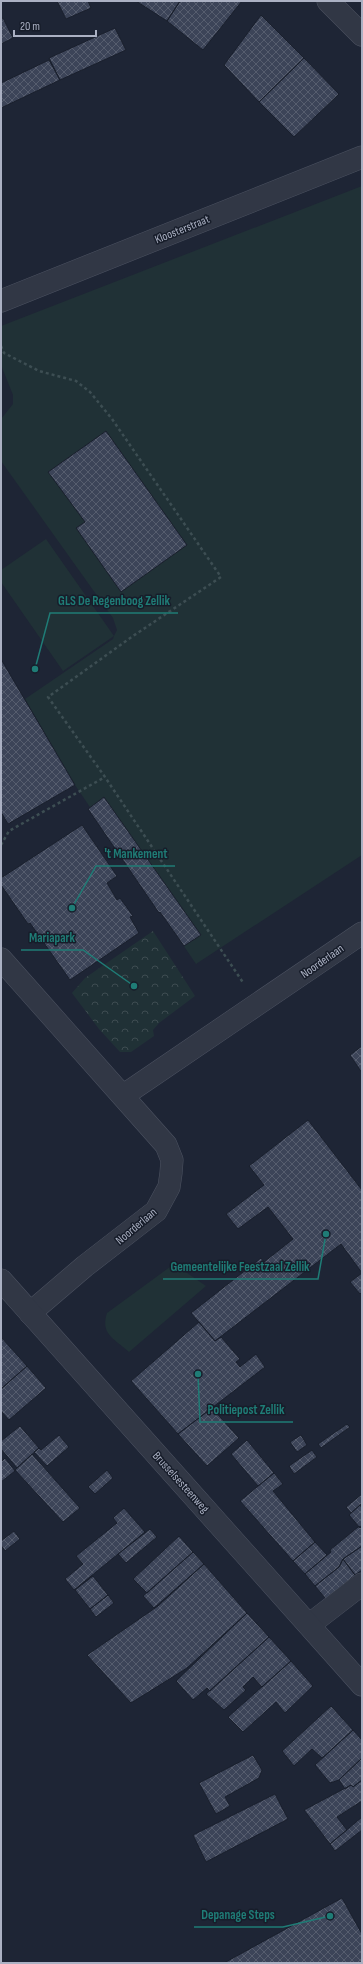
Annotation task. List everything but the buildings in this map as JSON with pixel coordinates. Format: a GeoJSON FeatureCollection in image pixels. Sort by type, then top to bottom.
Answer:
{"type":"FeatureCollection","features":[{"type":"Feature","properties":{"kind":"street"},"geometry":{"type":"LineString","coordinates":[[328,1],[362,35]]}},
{"type":"Feature","properties":{"kind":"street","name":"Kloosterstraat"},"geometry":{"type":"LineString","coordinates":[[1,301],[362,157]]}},
{"type":"Feature","properties":{"kind":"street","name":"Noorderlaan"},"geometry":{"type":"LineString","coordinates":[[124,1095],[362,933]]}},
{"type":"Feature","properties":{"kind":"street","name":"Noorderlaan"},"geometry":{"type":"LineString","coordinates":[[1,959],[124,1095],[166,1145],[172,1160],[169,1187],[156,1211],[85,1266],[30,1313]]}},
{"type":"Feature","properties":{"kind":"street","name":"Brusselsesteenweg"},"geometry":{"type":"LineString","coordinates":[[1,1280],[362,1685]]}},
{"type":"Feature","properties":{"kind":"street"},"geometry":{"type":"LineString","coordinates":[[309,1625],[362,1584]]}},
{"type":"Feature","properties":{"kind":"path"},"geometry":{"type":"LineString","coordinates":[[1,346],[4,354],[39,371],[76,381],[90,392],[112,419],[221,577],[133,636],[48,697],[105,777],[258,1005]]}},
{"type":"Feature","properties":{"kind":"path"},"geometry":{"type":"LineString","coordinates":[[1,845],[9,831],[105,777]]}},
{"type":"Feature","properties":{"kind":"green space"},"geometry":{"type":"Polygon","coordinates":[[[362,186],[362,855],[196,964],[75,785],[25,699],[113,639],[117,630],[113,618],[1,461],[1,419],[13,404],[13,395],[1,365],[1,326],[362,186]]]}},
{"type":"Feature","properties":{"kind":"green space"},"geometry":{"type":"Polygon","coordinates":[[[46,539],[114,636],[63,671],[1,582],[1,570],[46,539]]]}},
{"type":"Feature","properties":{"kind":"green space"},"geometry":{"type":"Polygon","coordinates":[[[153,931],[195,996],[159,1023],[153,1030],[154,1036],[131,1052],[120,1052],[99,1029],[72,993],[85,978],[153,931]]]}},
{"type":"Feature","properties":{"kind":"green space"},"geometry":{"type":"Polygon","coordinates":[[[174,1264],[206,1286],[129,1352],[114,1340],[107,1332],[105,1320],[107,1313],[174,1264]]]}},
{"type":"Feature","properties":{"kind":"place","name":"GLS De Regenboog Zellik"},"geometry":{"type":"Point","coordinates":[35,669]}},
{"type":"Feature","properties":{"kind":"place","name":"'t Mankement"},"geometry":{"type":"Point","coordinates":[72,908]}},
{"type":"Feature","properties":{"kind":"place","name":"Mariapark"},"geometry":{"type":"Point","coordinates":[134,986]}},
{"type":"Feature","properties":{"kind":"place","name":"Gemeentelijke Feestzaal Zellik"},"geometry":{"type":"Point","coordinates":[326,1234]}},
{"type":"Feature","properties":{"kind":"place","name":"Politiepost Zellik"},"geometry":{"type":"Point","coordinates":[198,1374]}},
{"type":"Feature","properties":{"kind":"place","name":"Depanage Steps"},"geometry":{"type":"Point","coordinates":[330,1916]}}]}
